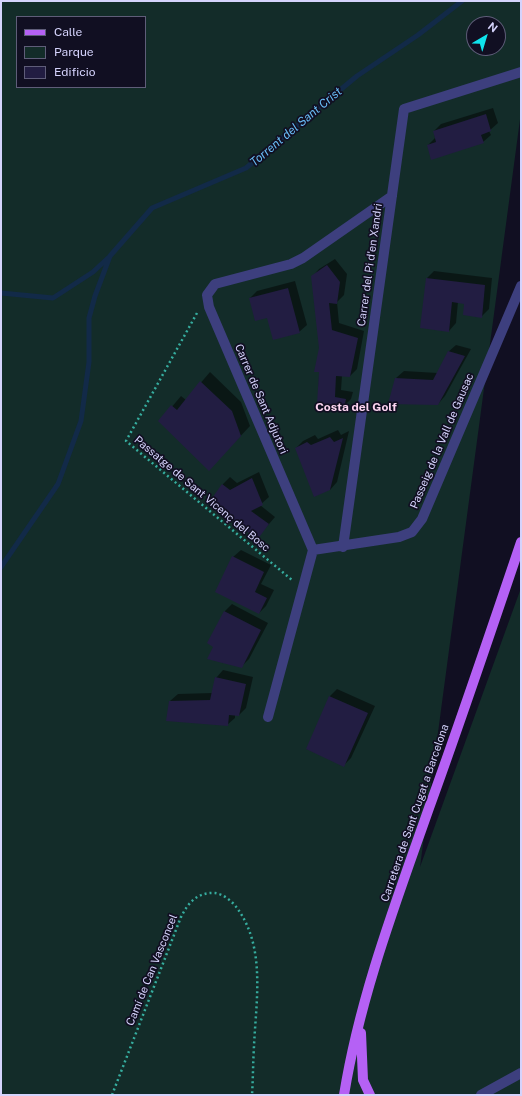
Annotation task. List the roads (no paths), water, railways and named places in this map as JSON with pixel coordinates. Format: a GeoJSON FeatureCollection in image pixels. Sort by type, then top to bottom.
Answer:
{"type":"FeatureCollection","features":[{"type":"Feature","properties":{"kind":"main road","name":"Carretera de Sant Cugat a Barcelona"},"geometry":{"type":"LineString","coordinates":[[344,1095],[348,1069],[360,1018],[390,920],[449,754],[521,542]]}},
{"type":"Feature","properties":{"kind":"main road"},"geometry":{"type":"LineString","coordinates":[[360,1018],[361,1065],[363,1080],[370,1095]]}},
{"type":"Feature","properties":{"kind":"street","name":"Carrer del Pi d'en Xandri"},"geometry":{"type":"LineString","coordinates":[[342,547],[404,109],[521,72]]}},
{"type":"Feature","properties":{"kind":"street","name":"Carrer de Sant Adjutori"},"geometry":{"type":"LineString","coordinates":[[313,550],[209,307],[207,295],[215,284],[291,264],[303,258],[392,196]]}},
{"type":"Feature","properties":{"kind":"street","name":"Passeig de la Vall de Gausac"},"geometry":{"type":"LineString","coordinates":[[313,550],[342,547],[399,537],[412,532],[422,519],[521,286]]}},
{"type":"Feature","properties":{"kind":"street"},"geometry":{"type":"LineString","coordinates":[[268,717],[313,550]]}},
{"type":"Feature","properties":{"kind":"street"},"geometry":{"type":"LineString","coordinates":[[481,1095],[521,1073]]}},
{"type":"Feature","properties":{"kind":"waterway","name":"Torrent del Sant Crist"},"geometry":{"type":"LineString","coordinates":[[1,567],[58,484],[81,421],[89,362],[89,318],[95,296],[110,256],[152,208],[246,168],[357,76],[418,35],[462,1]]}},
{"type":"Feature","properties":{"kind":"waterway"},"geometry":{"type":"LineString","coordinates":[[1,293],[53,298],[93,272],[108,258]]}},
{"type":"Feature","properties":{"kind":"district","name":"Costa del Golf"},"geometry":{"type":"Point","coordinates":[356,407]}}]}
